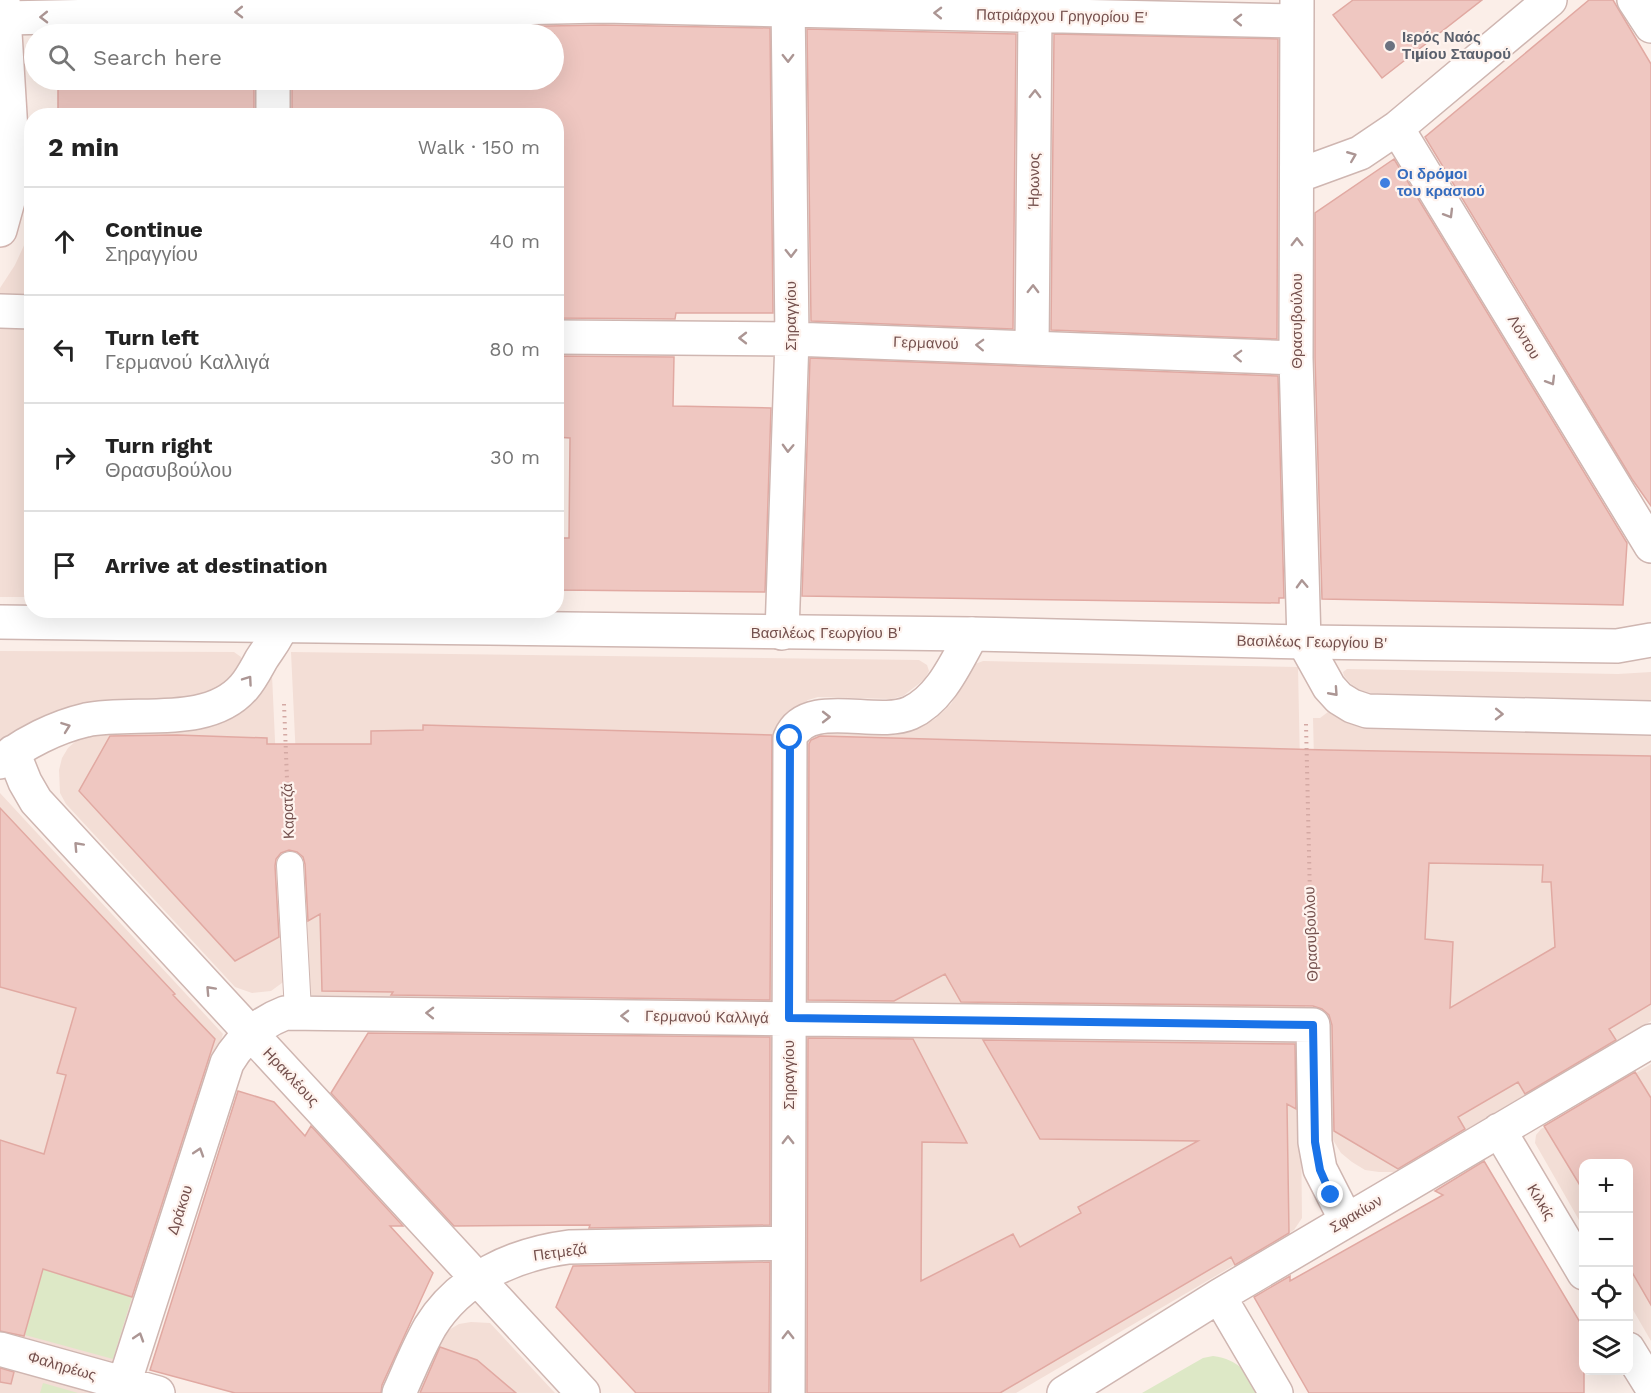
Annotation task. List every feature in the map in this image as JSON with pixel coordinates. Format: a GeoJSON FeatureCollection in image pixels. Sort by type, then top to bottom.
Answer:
{"type":"FeatureCollection","features":[{"type":"Feature","properties":{"kind":"street"},"geometry":{"type":"LineString","coordinates":[[1297,176],[1360,153],[1397,128],[1550,0]]}},
{"type":"Feature","properties":{"kind":"street"},"geometry":{"type":"LineString","coordinates":[[1634,0],[1651,26]]}},
{"type":"Feature","properties":{"kind":"street","name":"Πατριάρχου Γρηγορίου Ε'"},"geometry":{"type":"LineString","coordinates":[[2,12],[273,15],[620,4],[788,5],[1035,15],[1297,10]]}},
{"type":"Feature","properties":{"kind":"street","name":"Σηραγγίου"},"geometry":{"type":"LineString","coordinates":[[782,633],[792,339],[788,5]]}},
{"type":"Feature","properties":{"kind":"street","name":"Θρασυβούλου"},"geometry":{"type":"LineString","coordinates":[[1297,10],[1296,358],[1304,642],[1329,687],[1339,698],[1367,711],[1651,718]]}},
{"type":"Feature","properties":{"kind":"street"},"geometry":{"type":"LineString","coordinates":[[0,230],[8,201],[13,164],[2,12]]}},
{"type":"Feature","properties":{"kind":"street","name":"Ήρωνος"},"geometry":{"type":"LineString","coordinates":[[1032,347],[1035,15]]}},
{"type":"Feature","properties":{"kind":"street"},"geometry":{"type":"LineString","coordinates":[[273,90],[273,108]]}},
{"type":"Feature","properties":{"kind":"street","name":"Λόντου"},"geometry":{"type":"LineString","coordinates":[[1397,128],[1651,546]]}},
{"type":"Feature","properties":{"kind":"street"},"geometry":{"type":"LineString","coordinates":[[0,311],[24,312]]}},
{"type":"Feature","properties":{"kind":"street","name":"Γερμανού"},"geometry":{"type":"LineString","coordinates":[[564,337],[792,339],[1296,358]]}},
{"type":"Feature","properties":{"kind":"street"},"geometry":{"type":"LineString","coordinates":[[7,757],[50,733],[83,721],[188,714],[208,710],[227,701],[243,688],[282,618]]}},
{"type":"Feature","properties":{"kind":"street","name":"Βασιλέως Γεωργίου Β'"},"geometry":{"type":"LineString","coordinates":[[0,622],[282,618],[782,633],[972,634],[1304,642],[1617,646],[1651,640]]}},
{"type":"Feature","properties":{"kind":"street","name":"Σηραγγίου"},"geometry":{"type":"LineString","coordinates":[[788,1393],[789,746],[794,730],[799,724],[814,717],[893,718],[910,714],[925,705],[937,693],[972,634]]}},
{"type":"Feature","properties":{"kind":"street","name":"Ηρακλέους"},"geometry":{"type":"LineString","coordinates":[[7,757],[36,801],[583,1393]]}},
{"type":"Feature","properties":{"kind":"street","name":"Γερμανού Καλλιγά"},"geometry":{"type":"LineString","coordinates":[[250,1032],[272,1017],[298,1011],[1313,1025]]}},
{"type":"Feature","properties":{"kind":"street"},"geometry":{"type":"LineString","coordinates":[[1313,1025],[1315,1142],[1320,1170],[1346,1220]]}},
{"type":"Feature","properties":{"kind":"street","name":"Δράκου"},"geometry":{"type":"LineString","coordinates":[[123,1388],[223,1075],[234,1052],[250,1032]]}},
{"type":"Feature","properties":{"kind":"street","name":"Σφακίων"},"geometry":{"type":"LineString","coordinates":[[1064,1393],[1219,1296],[1651,1041]]}},
{"type":"Feature","properties":{"kind":"street","name":"Κιλκίς"},"geometry":{"type":"LineString","coordinates":[[1499,1130],[1580,1267]]}},
{"type":"Feature","properties":{"kind":"street","name":"Πετμεζά"},"geometry":{"type":"LineString","coordinates":[[399,1393],[431,1325],[464,1288],[477,1279],[523,1257],[545,1250],[569,1248],[788,1243]]}},
{"type":"Feature","properties":{"kind":"street"},"geometry":{"type":"LineString","coordinates":[[1219,1296],[1276,1393]]}},
{"type":"Feature","properties":{"kind":"street","name":"Φαληρέως"},"geometry":{"type":"LineString","coordinates":[[0,1349],[123,1388],[158,1393]]}},
{"type":"Feature","properties":{"kind":"street"},"geometry":{"type":"LineString","coordinates":[[1633,1355],[1651,1386]]}},
{"type":"Feature","properties":{"kind":"lane"},"geometry":{"type":"LineString","coordinates":[[290,865],[298,1011]]}},
{"type":"Feature","properties":{"kind":"path","name":"Καρατζά"},"geometry":{"type":"LineString","coordinates":[[284,699],[290,865]]}},
{"type":"Feature","properties":{"kind":"path","name":"Θρασυβούλου"},"geometry":{"type":"LineString","coordinates":[[1306,713],[1313,1025]]}},
{"type":"Feature","properties":{"kind":"shaded area"},"geometry":{"type":"Polygon","coordinates":[[[24,245],[24,597],[0,597],[0,288],[15,265],[24,245]]]}},
{"type":"Feature","properties":{"kind":"shaded area"},"geometry":{"type":"Polygon","coordinates":[[[0,651],[234,652],[241,657],[243,664],[220,689],[0,746],[0,651]]]}},
{"type":"Feature","properties":{"kind":"shaded area"},"geometry":{"type":"Polygon","coordinates":[[[291,652],[919,660],[927,665],[929,671],[925,679],[903,696],[891,699],[818,697],[808,700],[788,714],[781,724],[775,1001],[307,995],[291,652]]]}},
{"type":"Feature","properties":{"kind":"shaded area"},"geometry":{"type":"Polygon","coordinates":[[[983,661],[1298,667],[1305,1008],[802,1001],[803,743],[812,733],[895,735],[916,729],[935,719],[951,704],[972,668],[983,661]]]}},
{"type":"Feature","properties":{"kind":"shaded area"},"geometry":{"type":"Polygon","coordinates":[[[1347,669],[1618,674],[1651,672],[1651,700],[1371,693],[1351,684],[1344,676],[1343,672],[1347,669]]]}},
{"type":"Feature","properties":{"kind":"shaded area"},"geometry":{"type":"Polygon","coordinates":[[[272,675],[286,980],[271,991],[252,993],[235,987],[66,804],[60,793],[59,770],[68,748],[87,733],[190,729],[218,724],[234,715],[272,675]]]}},
{"type":"Feature","properties":{"kind":"shaded area"},"geometry":{"type":"Polygon","coordinates":[[[1328,712],[1364,729],[1651,736],[1651,1021],[1394,1172],[1365,1170],[1352,1162],[1341,1153],[1333,1140],[1329,1127],[1327,1009],[1320,1009],[1313,718],[1320,718],[1328,712]]]}},
{"type":"Feature","properties":{"kind":"shaded area"},"geometry":{"type":"Polygon","coordinates":[[[0,793],[223,1034],[116,1367],[0,1334],[0,793]]]}},
{"type":"Feature","properties":{"kind":"shaded area"},"geometry":{"type":"Polygon","coordinates":[[[802,1034],[1300,1041],[1302,1218],[1294,1230],[1016,1393],[801,1393],[802,1034]]]}},
{"type":"Feature","properties":{"kind":"shaded area"},"geometry":{"type":"Polygon","coordinates":[[[1651,1064],[1651,1341],[1633,1310],[1633,1159],[1579,1159],[1579,1220],[1535,1143],[1536,1135],[1541,1129],[1651,1064]]]}},
{"type":"Feature","properties":{"kind":"shaded area"},"geometry":{"type":"Polygon","coordinates":[[[490,1323],[555,1393],[413,1393],[442,1334],[459,1324],[490,1323]]]}},
{"type":"Feature","properties":{"kind":"shaded area"},"geometry":{"type":"Polygon","coordinates":[[[0,1365],[101,1393],[0,1393],[0,1365]]]}},
{"type":"Feature","properties":{"kind":"green space"},"geometry":{"type":"Polygon","coordinates":[[[43,1269],[132,1297],[113,1359],[25,1335],[43,1269]]]}},
{"type":"Feature","properties":{"kind":"green space"},"geometry":{"type":"Polygon","coordinates":[[[1213,1356],[1230,1360],[1241,1368],[1258,1393],[1142,1393],[1203,1358],[1213,1356]]]}},
{"type":"Feature","properties":{"kind":"green space"},"geometry":{"type":"Polygon","coordinates":[[[43,1383],[78,1393],[40,1393],[43,1383]]]}},
{"type":"Feature","properties":{"kind":"building","name":"Ιερός Ναός Τιμίου Σταυρού"},"geometry":{"type":"Polygon","coordinates":[[[1353,0],[1482,0],[1382,78],[1333,15],[1353,0]]]}},
{"type":"Feature","properties":{"kind":"building"},"geometry":{"type":"Polygon","coordinates":[[[1589,0],[1613,0],[1651,64],[1651,506],[1632,479],[1425,137],[1589,0]]]}},
{"type":"Feature","properties":{"kind":"building"},"geometry":{"type":"Polygon","coordinates":[[[564,26],[770,28],[773,313],[676,313],[675,319],[564,318],[564,108],[292,108],[292,90],[564,90],[564,26]]]}},
{"type":"Feature","properties":{"kind":"building"},"geometry":{"type":"Polygon","coordinates":[[[807,29],[1016,34],[1013,329],[811,321],[807,29]]]}},
{"type":"Feature","properties":{"kind":"building"},"geometry":{"type":"Polygon","coordinates":[[[1054,34],[1278,39],[1277,339],[1051,330],[1054,34]]]}},
{"type":"Feature","properties":{"kind":"building"},"geometry":{"type":"Polygon","coordinates":[[[58,90],[254,90],[254,108],[58,108],[58,90]]]}},
{"type":"Feature","properties":{"kind":"building"},"geometry":{"type":"Polygon","coordinates":[[[1394,159],[1627,543],[1623,605],[1322,599],[1315,358],[1315,213],[1394,159]]]}},
{"type":"Feature","properties":{"kind":"building"},"geometry":{"type":"Polygon","coordinates":[[[564,356],[674,357],[673,406],[771,408],[765,592],[564,590],[564,538],[569,538],[570,438],[564,438],[564,356]]]}},
{"type":"Feature","properties":{"kind":"building"},"geometry":{"type":"Polygon","coordinates":[[[810,358],[1278,376],[1284,598],[1279,598],[1279,603],[802,596],[810,358]]]}},
{"type":"Feature","properties":{"kind":"building"},"geometry":{"type":"Polygon","coordinates":[[[423,725],[772,735],[770,1000],[391,995],[393,992],[322,991],[320,914],[308,921],[305,864],[303,857],[297,852],[289,850],[281,853],[276,859],[279,937],[235,961],[79,791],[110,736],[177,735],[267,738],[267,744],[371,744],[371,731],[423,730],[423,725]]]}},
{"type":"Feature","properties":{"kind":"building"},"geometry":{"type":"Polygon","coordinates":[[[820,736],[1651,756],[1651,1004],[1609,1029],[1616,1040],[1525,1094],[1518,1082],[1458,1117],[1465,1129],[1398,1169],[1334,1131],[1332,1025],[1329,1015],[1313,1006],[961,1002],[945,974],[894,1001],[808,1000],[809,744],[811,740],[820,736]],[[1429,863],[1425,939],[1453,942],[1450,1008],[1555,947],[1551,882],[1542,882],[1543,865],[1429,863]]]}},
{"type":"Feature","properties":{"kind":"building"},"geometry":{"type":"Polygon","coordinates":[[[0,808],[215,1039],[132,1297],[43,1269],[24,1336],[0,1331],[0,1140],[44,1154],[66,1075],[57,1073],[76,1008],[0,987],[0,808]]]}},
{"type":"Feature","properties":{"kind":"building"},"geometry":{"type":"Polygon","coordinates":[[[368,1033],[770,1037],[770,1225],[589,1228],[590,1225],[454,1226],[331,1093],[368,1033]]]}},
{"type":"Feature","properties":{"kind":"building"},"geometry":{"type":"Polygon","coordinates":[[[808,1038],[913,1039],[967,1143],[922,1142],[921,1281],[1013,1234],[1020,1247],[1081,1213],[1078,1207],[1198,1141],[1040,1139],[983,1040],[1295,1044],[1296,1109],[1287,1104],[1289,1233],[1235,1265],[1231,1257],[1000,1393],[807,1393],[808,1038]]]}},
{"type":"Feature","properties":{"kind":"building"},"geometry":{"type":"Polygon","coordinates":[[[1635,1072],[1651,1098],[1651,1305],[1633,1274],[1633,1159],[1579,1159],[1579,1184],[1544,1126],[1635,1072]]]}},
{"type":"Feature","properties":{"kind":"building"},"geometry":{"type":"Polygon","coordinates":[[[238,1091],[274,1102],[305,1136],[311,1126],[403,1226],[390,1226],[433,1273],[382,1385],[381,1393],[235,1393],[150,1370],[238,1091]]]}},
{"type":"Feature","properties":{"kind":"building"},"geometry":{"type":"Polygon","coordinates":[[[1484,1161],[1579,1321],[1579,1375],[1584,1375],[1584,1393],[1309,1393],[1254,1297],[1290,1276],[1290,1281],[1443,1195],[1435,1191],[1484,1161]]]}},
{"type":"Feature","properties":{"kind":"building"},"geometry":{"type":"Polygon","coordinates":[[[770,1262],[769,1393],[636,1393],[556,1307],[573,1266],[770,1262]]]}},
{"type":"Feature","properties":{"kind":"building"},"geometry":{"type":"Polygon","coordinates":[[[440,1347],[477,1360],[516,1393],[420,1393],[440,1347]]]}},
{"type":"Feature","properties":{"kind":"building"},"geometry":{"type":"Polygon","coordinates":[[[0,1368],[14,1372],[11,1384],[0,1382],[0,1368]]]}},
{"type":"Feature","properties":{"kind":"place","name":"Ιερός Ναός Τιμίου Σταυρού"},"geometry":{"type":"Point","coordinates":[1390,46]}},
{"type":"Feature","properties":{"kind":"place","name":"Οι δρόμοι του κρασιού"},"geometry":{"type":"Point","coordinates":[1385,183]}},
{"type":"Feature","properties":{"kind":"route"},"geometry":{"type":"LineString","coordinates":[[790,738],[789,1018],[1313,1025],[1315,1142],[1320,1170],[1331,1195]]}}]}
